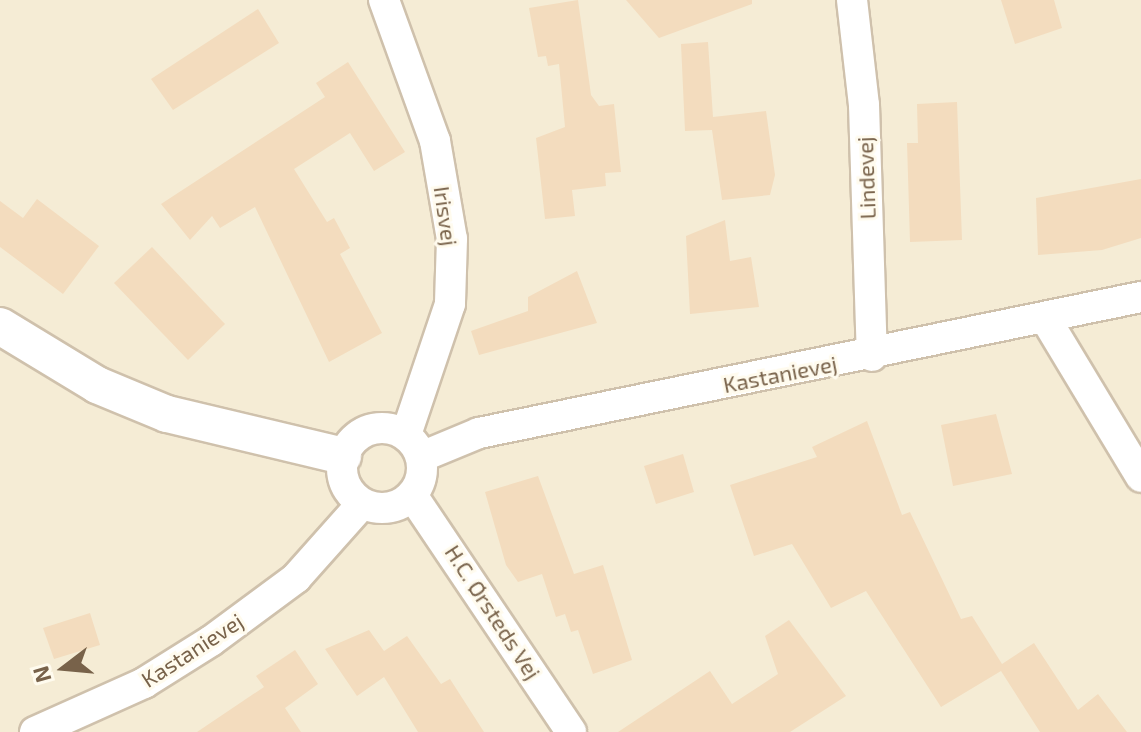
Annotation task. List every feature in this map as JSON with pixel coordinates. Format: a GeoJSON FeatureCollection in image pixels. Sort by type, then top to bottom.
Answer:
{"type":"FeatureCollection","features":[{"type":"Feature","properties":{"kind":"street","name":"Irisvej"},"geometry":{"type":"LineString","coordinates":[[384,0],[435,141],[452,239],[450,304],[413,446]]}},
{"type":"Feature","properties":{"kind":"street","name":"Lindevej"},"geometry":{"type":"LineString","coordinates":[[852,0],[864,105],[872,356]]}},
{"type":"Feature","properties":{"kind":"street","name":"Kastanievej"},"geometry":{"type":"LineString","coordinates":[[413,446],[1047,321],[1141,297]]}},
{"type":"Feature","properties":{"kind":"street"},"geometry":{"type":"LineString","coordinates":[[1047,321],[1141,477]]}},
{"type":"Feature","properties":{"kind":"street"},"geometry":{"type":"LineString","coordinates":[[0,326],[97,385],[167,414],[343,456]]}},
{"type":"Feature","properties":{"kind":"street"},"geometry":{"type":"LineString","coordinates":[[369,429],[413,446],[412,495],[388,508],[362,504],[344,483],[343,456],[369,429]]}},
{"type":"Feature","properties":{"kind":"street","name":"H.C. Ørsteds Vej"},"geometry":{"type":"LineString","coordinates":[[412,495],[571,732]]}},
{"type":"Feature","properties":{"kind":"street","name":"Kastanievej"},"geometry":{"type":"LineString","coordinates":[[35,732],[144,683],[211,641],[296,578],[362,504]]}},
{"type":"Feature","properties":{"kind":"shaded area"},"geometry":{"type":"Polygon","coordinates":[[[0,0],[1141,0],[1141,732],[0,732],[0,0]]]}},
{"type":"Feature","properties":{"kind":"building"},"geometry":{"type":"Polygon","coordinates":[[[578,0],[591,95],[599,106],[614,104],[621,172],[605,173],[606,186],[572,190],[575,216],[545,219],[536,138],[565,127],[559,64],[548,66],[546,56],[538,57],[529,8],[578,0]]]}},
{"type":"Feature","properties":{"kind":"building"},"geometry":{"type":"Polygon","coordinates":[[[626,0],[752,0],[752,4],[659,38],[626,0]]]}},
{"type":"Feature","properties":{"kind":"building"},"geometry":{"type":"Polygon","coordinates":[[[1001,0],[1054,0],[1062,28],[1015,44],[1001,0]]]}},
{"type":"Feature","properties":{"kind":"building"},"geometry":{"type":"Polygon","coordinates":[[[258,9],[279,43],[173,110],[151,79],[258,9]]]}},
{"type":"Feature","properties":{"kind":"building"},"geometry":{"type":"Polygon","coordinates":[[[708,42],[713,117],[766,111],[775,175],[770,195],[722,200],[712,130],[685,131],[681,44],[708,42]]]}},
{"type":"Feature","properties":{"kind":"building"},"geometry":{"type":"Polygon","coordinates":[[[348,62],[405,152],[374,171],[350,133],[294,169],[327,222],[334,218],[350,248],[340,254],[382,333],[329,362],[255,207],[220,228],[212,216],[190,240],[161,204],[325,97],[316,83],[348,62]]]}},
{"type":"Feature","properties":{"kind":"building"},"geometry":{"type":"Polygon","coordinates":[[[957,102],[962,240],[910,242],[907,143],[918,143],[917,104],[957,102]]]}},
{"type":"Feature","properties":{"kind":"building"},"geometry":{"type":"Polygon","coordinates":[[[1141,179],[1141,238],[1102,250],[1038,255],[1036,198],[1141,179]]]}},
{"type":"Feature","properties":{"kind":"building"},"geometry":{"type":"Polygon","coordinates":[[[37,199],[99,246],[63,294],[0,247],[0,201],[23,218],[37,199]]]}},
{"type":"Feature","properties":{"kind":"building"},"geometry":{"type":"Polygon","coordinates":[[[725,220],[730,261],[751,257],[759,307],[690,314],[686,236],[725,220]]]}},
{"type":"Feature","properties":{"kind":"building"},"geometry":{"type":"Polygon","coordinates":[[[152,247],[225,324],[188,360],[114,283],[152,247]]]}},
{"type":"Feature","properties":{"kind":"building"},"geometry":{"type":"Polygon","coordinates":[[[577,271],[597,323],[479,355],[471,331],[528,311],[528,297],[577,271]]]}},
{"type":"Feature","properties":{"kind":"building"},"geometry":{"type":"Polygon","coordinates":[[[996,414],[1012,474],[953,486],[941,425],[996,414]]]}},
{"type":"Feature","properties":{"kind":"building"},"geometry":{"type":"Polygon","coordinates":[[[867,421],[902,515],[910,512],[961,619],[972,616],[1002,664],[1034,643],[1078,710],[1098,694],[1127,732],[1040,732],[1001,671],[941,707],[866,591],[831,608],[792,544],[754,556],[730,485],[817,457],[812,447],[867,421]]]}},
{"type":"Feature","properties":{"kind":"building"},"geometry":{"type":"Polygon","coordinates":[[[683,454],[694,492],[656,504],[644,466],[683,454]]]}},
{"type":"Feature","properties":{"kind":"building"},"geometry":{"type":"Polygon","coordinates":[[[538,476],[574,574],[603,565],[632,660],[593,674],[578,630],[571,632],[565,614],[556,617],[542,574],[518,582],[506,565],[485,492],[538,476]]]}},
{"type":"Feature","properties":{"kind":"building"},"geometry":{"type":"Polygon","coordinates":[[[90,613],[100,645],[54,659],[43,628],[90,613]]]}},
{"type":"Feature","properties":{"kind":"building"},"geometry":{"type":"Polygon","coordinates":[[[789,620],[846,696],[790,732],[618,732],[710,671],[732,704],[778,674],[765,636],[789,620]]]}},
{"type":"Feature","properties":{"kind":"building"},"geometry":{"type":"Polygon","coordinates":[[[369,630],[384,651],[407,636],[441,684],[450,679],[484,732],[418,732],[384,677],[357,696],[325,649],[369,630]]]}},
{"type":"Feature","properties":{"kind":"building"},"geometry":{"type":"Polygon","coordinates":[[[295,650],[318,684],[285,708],[301,732],[197,732],[264,687],[256,676],[295,650]]]}}]}
